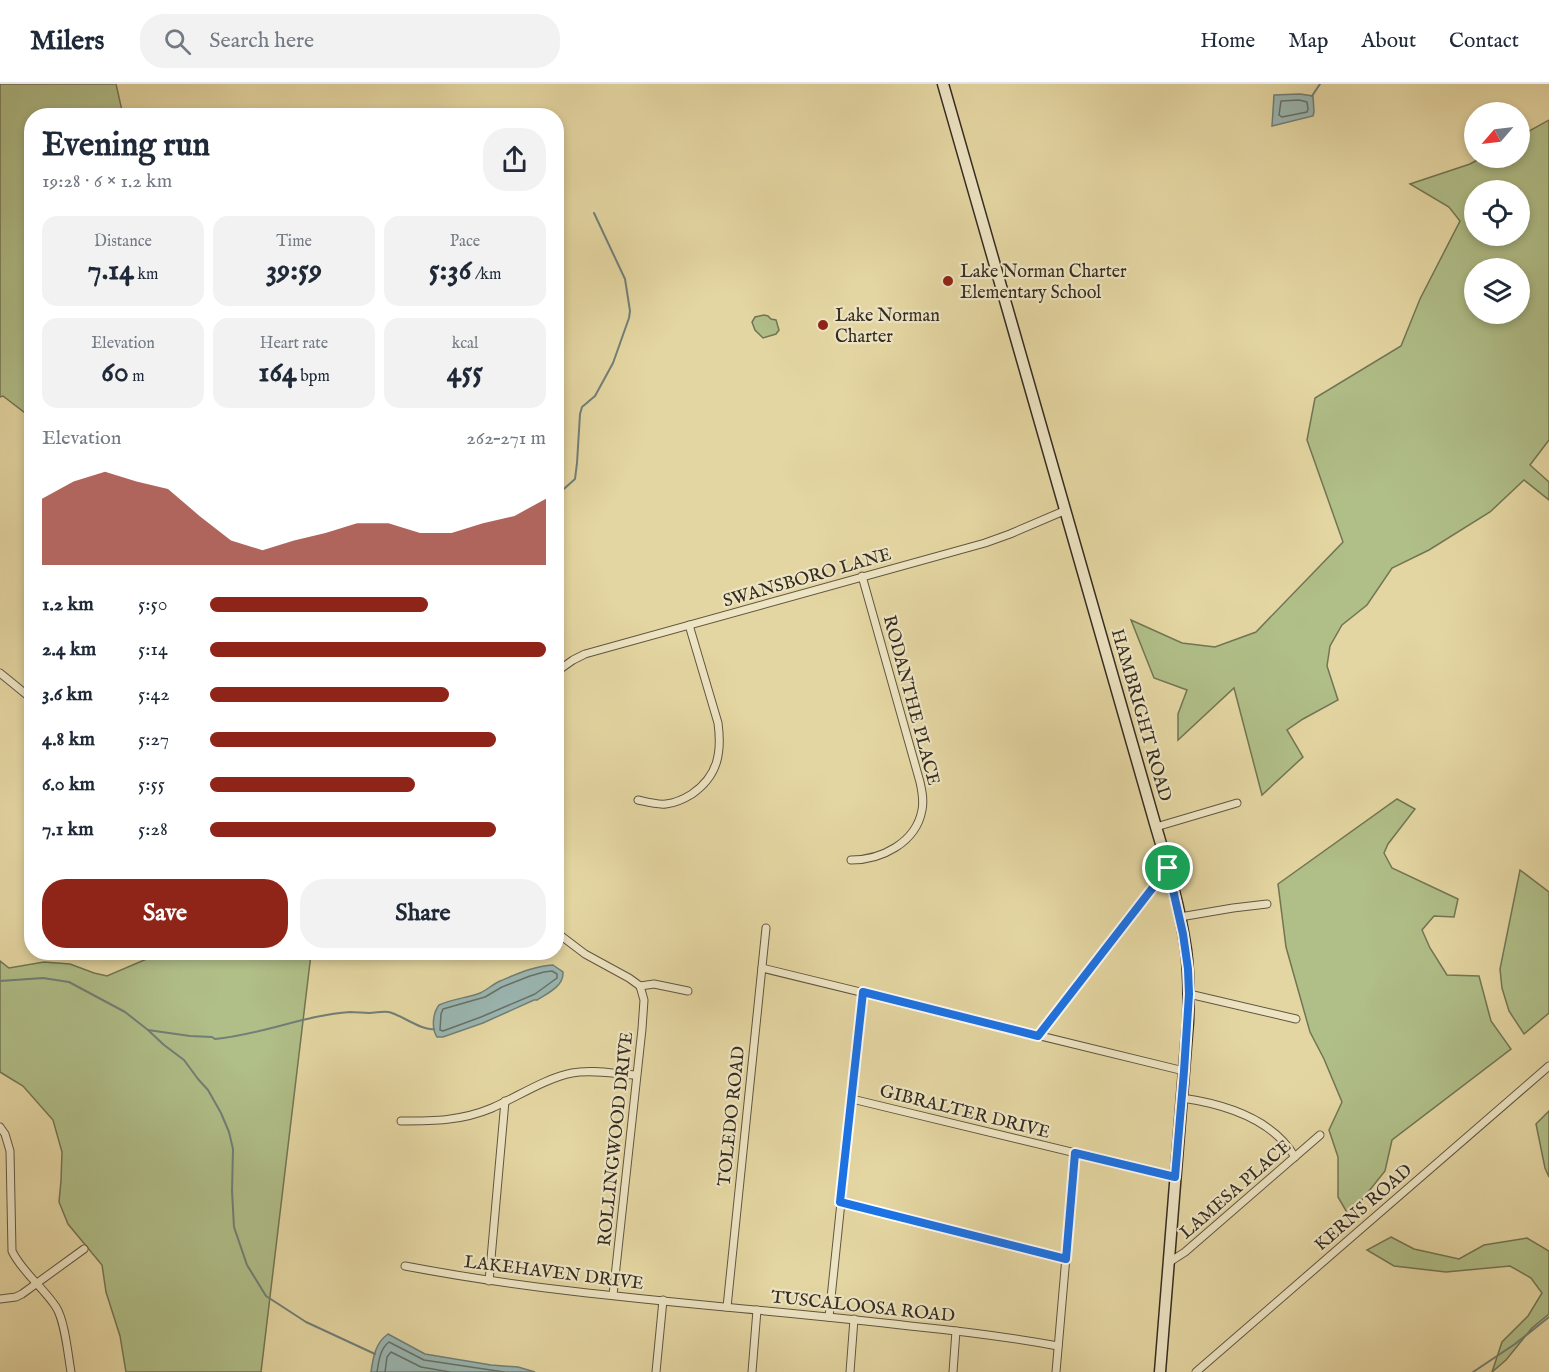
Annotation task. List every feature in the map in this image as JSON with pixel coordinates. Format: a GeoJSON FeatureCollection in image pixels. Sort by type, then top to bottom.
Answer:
{"type":"FeatureCollection","features":[{"type":"Feature","properties":{"kind":"main road","name":"HAMBRIGHT ROAD"},"geometry":{"type":"LineString","coordinates":[[943,84],[1168,868],[1186,951],[1189,994],[1160,1372]]}},
{"type":"Feature","properties":{"kind":"street","name":"SWANSBORO LANE"},"geometry":{"type":"LineString","coordinates":[[564,666],[585,654],[985,543],[1066,510]]}},
{"type":"Feature","properties":{"kind":"street","name":"RODANTHE PLACE"},"geometry":{"type":"LineString","coordinates":[[851,860],[867,859],[898,846],[908,837],[919,820],[923,803],[920,782],[862,576]]}},
{"type":"Feature","properties":{"kind":"street"},"geometry":{"type":"LineString","coordinates":[[638,800],[667,804],[683,799],[710,777],[718,759],[720,740],[717,723],[689,625]]}},
{"type":"Feature","properties":{"kind":"street"},"geometry":{"type":"LineString","coordinates":[[0,673],[24,693]]}},
{"type":"Feature","properties":{"kind":"street"},"geometry":{"type":"LineString","coordinates":[[1156,827],[1238,803]]}},
{"type":"Feature","properties":{"kind":"street"},"geometry":{"type":"LineString","coordinates":[[1038,1036],[1168,868]]}},
{"type":"Feature","properties":{"kind":"street"},"geometry":{"type":"LineString","coordinates":[[1180,917],[1267,904]]}},
{"type":"Feature","properties":{"kind":"street","name":"TOLEDO ROAD"},"geometry":{"type":"LineString","coordinates":[[727,1307],[766,928]]}},
{"type":"Feature","properties":{"kind":"street"},"geometry":{"type":"LineString","coordinates":[[564,938],[597,962],[640,986],[654,984],[688,990]]}},
{"type":"Feature","properties":{"kind":"street"},"geometry":{"type":"LineString","coordinates":[[762,968],[1184,1071]]}},
{"type":"Feature","properties":{"kind":"street","name":"ROLLINGWOOD DRIVE"},"geometry":{"type":"LineString","coordinates":[[613,1295],[644,1000],[640,986]]}},
{"type":"Feature","properties":{"kind":"street"},"geometry":{"type":"LineString","coordinates":[[829,1317],[863,992]]}},
{"type":"Feature","properties":{"kind":"street"},"geometry":{"type":"LineString","coordinates":[[1189,994],[1296,1019]]}},
{"type":"Feature","properties":{"kind":"street","name":"KERNS ROAD"},"geometry":{"type":"LineString","coordinates":[[1196,1372],[1549,1066]]}},
{"type":"Feature","properties":{"kind":"street"},"geometry":{"type":"LineString","coordinates":[[401,1121],[454,1119],[488,1110],[570,1073],[581,1071],[636,1076]]}},
{"type":"Feature","properties":{"kind":"street"},"geometry":{"type":"LineString","coordinates":[[1182,1098],[1216,1104],[1251,1118],[1274,1133],[1295,1157]]}},
{"type":"Feature","properties":{"kind":"street","name":"GIBRALTER DRIVE"},"geometry":{"type":"LineString","coordinates":[[852,1099],[1175,1177]]}},
{"type":"Feature","properties":{"kind":"street"},"geometry":{"type":"LineString","coordinates":[[489,1281],[505,1101]]}},
{"type":"Feature","properties":{"kind":"street"},"geometry":{"type":"LineString","coordinates":[[0,1127],[5,1134],[10,1151],[12,1251],[20,1265],[59,1313],[71,1372]]}},
{"type":"Feature","properties":{"kind":"street","name":"LAMESA PLACE"},"geometry":{"type":"LineString","coordinates":[[1168,1263],[1185,1252],[1320,1135]]}},
{"type":"Feature","properties":{"kind":"street"},"geometry":{"type":"LineString","coordinates":[[1056,1372],[1075,1153]]}},
{"type":"Feature","properties":{"kind":"street"},"geometry":{"type":"LineString","coordinates":[[840,1202],[1066,1259]]}},
{"type":"Feature","properties":{"kind":"street"},"geometry":{"type":"LineString","coordinates":[[0,1299],[16,1297],[84,1249]]}},
{"type":"Feature","properties":{"kind":"street","name":"LAKEHAVEN DRIVE"},"geometry":{"type":"LineString","coordinates":[[405,1266],[489,1281],[663,1300],[656,1372]]}},
{"type":"Feature","properties":{"kind":"street","name":"TUSCALOOSA ROAD"},"geometry":{"type":"LineString","coordinates":[[663,1300],[854,1319],[1059,1346]]}},
{"type":"Feature","properties":{"kind":"street"},"geometry":{"type":"LineString","coordinates":[[752,1372],[757,1310]]}},
{"type":"Feature","properties":{"kind":"street"},"geometry":{"type":"LineString","coordinates":[[850,1372],[854,1319]]}},
{"type":"Feature","properties":{"kind":"street"},"geometry":{"type":"LineString","coordinates":[[952,1372],[956,1331]]}},
{"type":"Feature","properties":{"kind":"green space"},"geometry":{"type":"Polygon","coordinates":[[[0,84],[116,84],[121,108],[24,108],[24,412],[3,396],[0,397],[0,84]]]}},
{"type":"Feature","properties":{"kind":"green space"},"geometry":{"type":"Polygon","coordinates":[[[1549,120],[1549,440],[1530,465],[1549,482],[1549,500],[1524,480],[1490,512],[1429,550],[1392,568],[1367,605],[1342,625],[1330,646],[1327,666],[1338,700],[1287,730],[1303,757],[1262,795],[1234,688],[1178,740],[1178,714],[1187,690],[1154,678],[1131,620],[1182,643],[1215,647],[1256,632],[1343,542],[1307,440],[1315,398],[1401,346],[1420,299],[1460,221],[1449,207],[1410,184],[1464,166],[1464,168],[1530,168],[1530,130],[1549,120]]]}},
{"type":"Feature","properties":{"kind":"green space"},"geometry":{"type":"Polygon","coordinates":[[[764,315],[776,320],[779,330],[776,334],[763,338],[755,330],[752,322],[755,317],[764,315]]]}},
{"type":"Feature","properties":{"kind":"green space"},"geometry":{"type":"Polygon","coordinates":[[[1397,799],[1415,809],[1388,844],[1384,853],[1392,868],[1458,899],[1454,917],[1434,916],[1422,930],[1447,975],[1479,976],[1491,1021],[1511,1049],[1392,1140],[1385,1171],[1349,1216],[1338,1197],[1338,1157],[1329,1130],[1342,1102],[1310,1032],[1286,947],[1278,884],[1397,799]]]}},
{"type":"Feature","properties":{"kind":"green space"},"geometry":{"type":"Polygon","coordinates":[[[1520,870],[1549,892],[1549,1013],[1524,1034],[1509,1011],[1502,988],[1500,969],[1520,870]]]}},
{"type":"Feature","properties":{"kind":"green space"},"geometry":{"type":"Polygon","coordinates":[[[144,960],[310,960],[261,1372],[126,1372],[120,1336],[106,1292],[102,1265],[68,1224],[59,1202],[62,1152],[53,1120],[23,1086],[0,1072],[0,961],[9,968],[44,962],[70,964],[107,976],[144,960]]]}},
{"type":"Feature","properties":{"kind":"green space"},"geometry":{"type":"Polygon","coordinates":[[[1549,1111],[1549,1177],[1536,1124],[1549,1111]]]}},
{"type":"Feature","properties":{"kind":"green space"},"geometry":{"type":"Polygon","coordinates":[[[1391,1237],[1414,1249],[1459,1259],[1484,1245],[1527,1238],[1549,1251],[1549,1314],[1532,1328],[1506,1360],[1492,1372],[1502,1342],[1528,1316],[1542,1293],[1531,1278],[1510,1266],[1446,1272],[1394,1266],[1367,1250],[1391,1237]]]}},
{"type":"Feature","properties":{"kind":"water"},"geometry":{"type":"Polygon","coordinates":[[[1274,95],[1313,96],[1313,116],[1272,126],[1274,95]]]}},
{"type":"Feature","properties":{"kind":"water"},"geometry":{"type":"Polygon","coordinates":[[[553,965],[563,972],[563,977],[558,985],[546,995],[483,1023],[437,1037],[434,1021],[439,1005],[480,993],[497,982],[526,971],[553,965]]]}},
{"type":"Feature","properties":{"kind":"water"},"geometry":{"type":"Polygon","coordinates":[[[388,1334],[425,1354],[518,1367],[535,1372],[371,1372],[377,1346],[388,1334]]]}},
{"type":"Feature","properties":{"kind":"waterway"},"geometry":{"type":"LineString","coordinates":[[1312,96],[1320,84]]}},
{"type":"Feature","properties":{"kind":"waterway"},"geometry":{"type":"LineString","coordinates":[[564,489],[575,479],[582,407],[595,396],[613,363],[630,311],[625,279],[594,213]]}},
{"type":"Feature","properties":{"kind":"waterway"},"geometry":{"type":"LineString","coordinates":[[0,981],[43,978],[69,982],[125,1012],[184,1060],[208,1090],[229,1132],[233,1149],[234,1227],[247,1265],[266,1296],[306,1322],[375,1354]]}},
{"type":"Feature","properties":{"kind":"waterway"},"geometry":{"type":"LineString","coordinates":[[148,1030],[215,1039],[350,1012],[392,1013],[424,1028],[434,1029]]}},
{"type":"Feature","properties":{"kind":"waterway"},"geometry":{"type":"LineString","coordinates":[[1473,1372],[1515,1344],[1549,1317]]}},
{"type":"Feature","properties":{"kind":"place","name":"Lake Norman Charter Elementary School"},"geometry":{"type":"Point","coordinates":[948,281]}},
{"type":"Feature","properties":{"kind":"place","name":"Lake Norman Charter"},"geometry":{"type":"Point","coordinates":[823,325]}},
{"type":"Feature","properties":{"kind":"route"},"geometry":{"type":"LineString","coordinates":[[1168,868],[1186,951],[1189,994],[1175,1177],[1075,1153],[1066,1259],[840,1202],[863,992],[1038,1036],[1168,868]]}}]}
